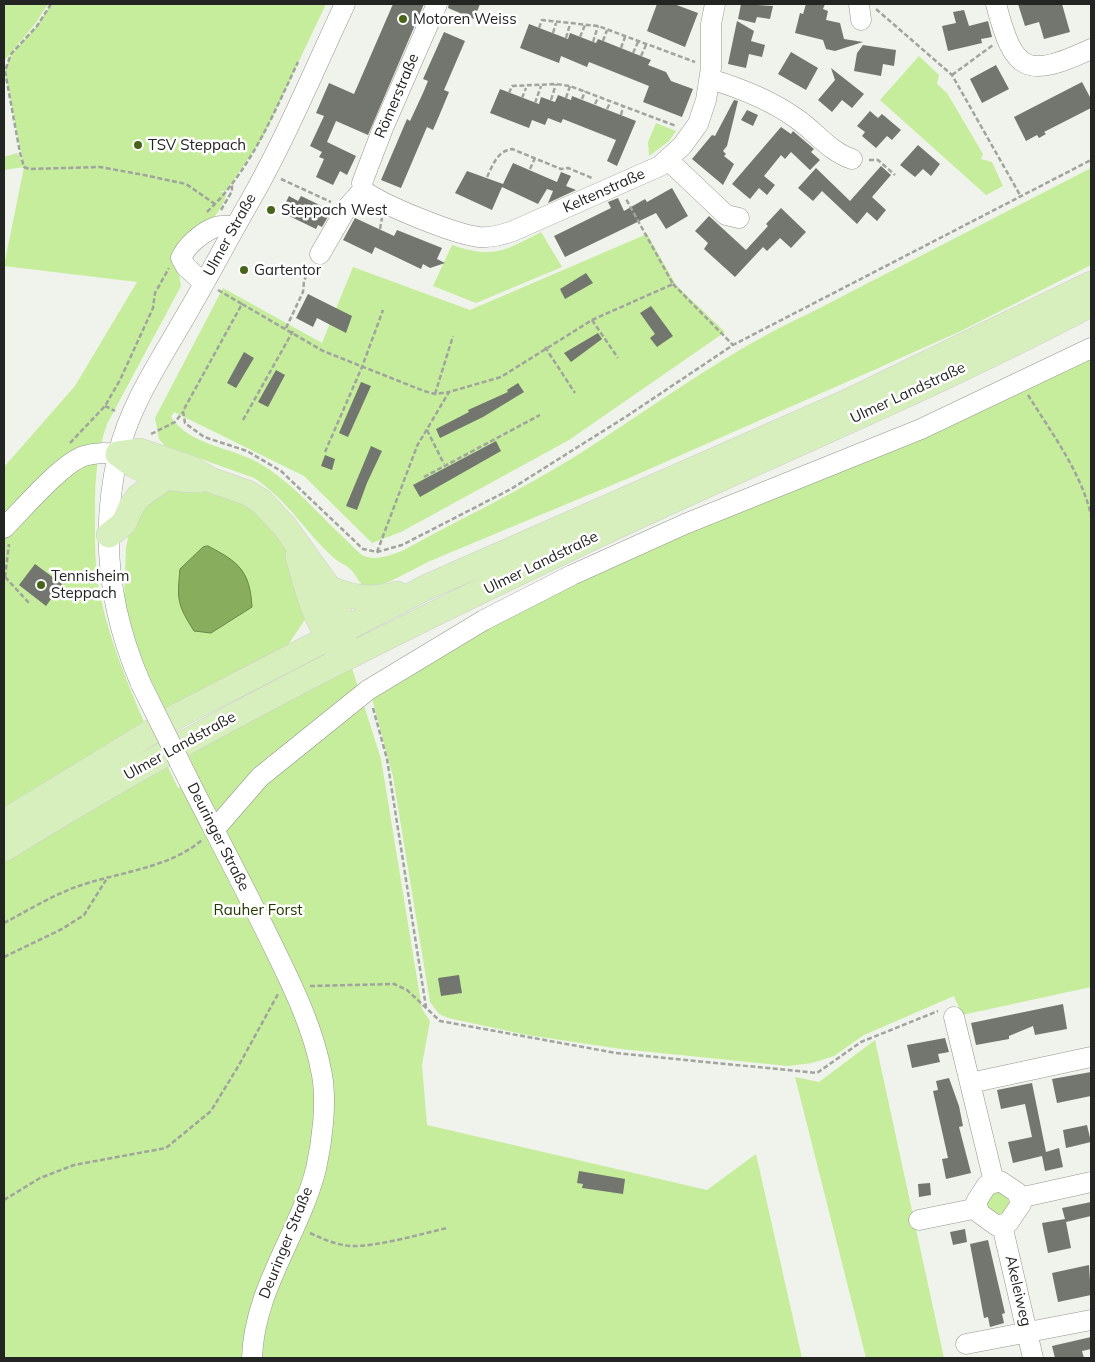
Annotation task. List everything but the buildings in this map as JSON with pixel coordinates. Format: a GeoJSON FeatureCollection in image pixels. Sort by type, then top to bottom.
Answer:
{"type":"FeatureCollection","features":[{"type":"Feature","properties":{"kind":"main road","name":"Ulmer Landstraße"},"geometry":{"type":"LineString","coordinates":[[4,822],[179,715],[427,587],[845,402],[1091,284]]}},
{"type":"Feature","properties":{"kind":"main road","name":"Ulmer Landstraße"},"geometry":{"type":"LineString","coordinates":[[4,849],[74,806],[268,696],[587,540],[988,356],[1091,304]]}},
{"type":"Feature","properties":{"kind":"main road"},"geometry":{"type":"LineString","coordinates":[[112,454],[140,451],[188,467],[211,480],[234,487],[262,502],[274,513],[329,588],[335,633]]}},
{"type":"Feature","properties":{"kind":"main road"},"geometry":{"type":"LineString","coordinates":[[112,454],[134,468],[164,478],[211,480]]}},
{"type":"Feature","properties":{"kind":"main road"},"geometry":{"type":"LineString","coordinates":[[109,535],[124,523],[130,506],[138,497],[164,478]]}},
{"type":"Feature","properties":{"kind":"main road"},"geometry":{"type":"LineString","coordinates":[[294,540],[314,611],[335,633],[347,658]]}},
{"type":"Feature","properties":{"kind":"main road"},"geometry":{"type":"LineString","coordinates":[[329,588],[358,598],[375,599],[427,587]]}},
{"type":"Feature","properties":{"kind":"street","name":"Ulmer Straße"},"geometry":{"type":"LineString","coordinates":[[112,454],[158,361],[265,171],[344,4]]}},
{"type":"Feature","properties":{"kind":"street","name":"Römerstraße"},"geometry":{"type":"LineString","coordinates":[[320,254],[346,209],[371,195],[362,183],[382,128],[437,4]]}},
{"type":"Feature","properties":{"kind":"street","name":"Keltenstraße"},"geometry":{"type":"LineString","coordinates":[[371,195],[456,232],[489,237],[513,231],[611,186],[660,166],[668,160],[692,132],[706,100],[710,73],[711,24],[714,4]]}},
{"type":"Feature","properties":{"kind":"street"},"geometry":{"type":"LineString","coordinates":[[996,4],[1004,37],[1016,56],[1030,67],[1041,68],[1057,64],[1091,49]]}},
{"type":"Feature","properties":{"kind":"street"},"geometry":{"type":"LineString","coordinates":[[710,73],[778,107],[797,119],[839,155],[852,159]]}},
{"type":"Feature","properties":{"kind":"street"},"geometry":{"type":"LineString","coordinates":[[668,160],[726,215],[739,218]]}},
{"type":"Feature","properties":{"kind":"street"},"geometry":{"type":"LineString","coordinates":[[204,282],[183,263],[181,258],[184,252],[195,240],[216,227],[235,226]]}},
{"type":"Feature","properties":{"kind":"street"},"geometry":{"type":"LineString","coordinates":[[209,834],[260,777],[368,690],[484,620],[572,574],[694,520],[921,429],[1091,348]]}},
{"type":"Feature","properties":{"kind":"street"},"geometry":{"type":"LineString","coordinates":[[6,536],[68,465],[82,456],[98,452],[112,454]]}},
{"type":"Feature","properties":{"kind":"street","name":"Deuringer Straße"},"geometry":{"type":"LineString","coordinates":[[112,454],[109,535],[110,564],[116,612],[130,658],[190,782],[209,834],[291,984],[311,1030],[322,1077],[323,1131],[316,1169],[306,1202],[264,1294],[256,1321],[252,1358]]}},
{"type":"Feature","properties":{"kind":"street"},"geometry":{"type":"LineString","coordinates":[[954,1016],[994,1182]]}},
{"type":"Feature","properties":{"kind":"street"},"geometry":{"type":"LineString","coordinates":[[970,1083],[1091,1057]]}},
{"type":"Feature","properties":{"kind":"street"},"geometry":{"type":"LineString","coordinates":[[1000,1181],[1018,1193],[1019,1198],[1021,1204],[1008,1223],[997,1226],[979,1214],[976,1202],[988,1185],[1000,1181]]}},
{"type":"Feature","properties":{"kind":"street"},"geometry":{"type":"LineString","coordinates":[[1019,1198],[1091,1182]]}},
{"type":"Feature","properties":{"kind":"street"},"geometry":{"type":"LineString","coordinates":[[919,1220],[978,1208]]}},
{"type":"Feature","properties":{"kind":"street","name":"Akeleiweg"},"geometry":{"type":"LineString","coordinates":[[1002,1225],[1033,1358]]}},
{"type":"Feature","properties":{"kind":"street"},"geometry":{"type":"LineString","coordinates":[[966,1344],[1091,1320]]}},
{"type":"Feature","properties":{"kind":"path"},"geometry":{"type":"LineString","coordinates":[[51,4],[37,26],[12,54],[5,71],[24,167],[30,169],[100,167],[186,184],[216,204]]}},
{"type":"Feature","properties":{"kind":"path"},"geometry":{"type":"LineString","coordinates":[[874,4],[876,10],[952,75],[1020,196]]}},
{"type":"Feature","properties":{"kind":"path"},"geometry":{"type":"LineString","coordinates":[[539,28],[542,20],[598,26],[710,73]]}},
{"type":"Feature","properties":{"kind":"path"},"geometry":{"type":"LineString","coordinates":[[553,33],[556,23]]}},
{"type":"Feature","properties":{"kind":"path"},"geometry":{"type":"LineString","coordinates":[[566,38],[570,24]]}},
{"type":"Feature","properties":{"kind":"path"},"geometry":{"type":"LineString","coordinates":[[580,37],[585,24]]}},
{"type":"Feature","properties":{"kind":"path"},"geometry":{"type":"LineString","coordinates":[[593,42],[598,26]]}},
{"type":"Feature","properties":{"kind":"path"},"geometry":{"type":"LineString","coordinates":[[603,41],[607,30]]}},
{"type":"Feature","properties":{"kind":"path"},"geometry":{"type":"LineString","coordinates":[[621,48],[625,37]]}},
{"type":"Feature","properties":{"kind":"path"},"geometry":{"type":"LineString","coordinates":[[952,75],[1004,37]]}},
{"type":"Feature","properties":{"kind":"path"},"geometry":{"type":"LineString","coordinates":[[633,53],[638,42]]}},
{"type":"Feature","properties":{"kind":"path"},"geometry":{"type":"LineString","coordinates":[[641,56],[646,45]]}},
{"type":"Feature","properties":{"kind":"path"},"geometry":{"type":"LineString","coordinates":[[509,93],[512,86],[526,87],[556,84],[570,86],[610,103],[692,132]]}},
{"type":"Feature","properties":{"kind":"path"},"geometry":{"type":"LineString","coordinates":[[551,100],[556,84]]}},
{"type":"Feature","properties":{"kind":"path"},"geometry":{"type":"LineString","coordinates":[[535,103],[541,86]]}},
{"type":"Feature","properties":{"kind":"path"},"geometry":{"type":"LineString","coordinates":[[566,98],[570,86]]}},
{"type":"Feature","properties":{"kind":"path"},"geometry":{"type":"LineString","coordinates":[[522,98],[526,87]]}},
{"type":"Feature","properties":{"kind":"path"},"geometry":{"type":"LineString","coordinates":[[582,99],[584,92]]}},
{"type":"Feature","properties":{"kind":"path"},"geometry":{"type":"LineString","coordinates":[[595,104],[598,98]]}},
{"type":"Feature","properties":{"kind":"path"},"geometry":{"type":"LineString","coordinates":[[607,109],[610,103]]}},
{"type":"Feature","properties":{"kind":"path"},"geometry":{"type":"LineString","coordinates":[[621,115],[623,107]]}},
{"type":"Feature","properties":{"kind":"path"},"geometry":{"type":"LineString","coordinates":[[487,177],[496,158],[507,150],[517,150],[561,169],[568,168],[611,186],[673,284],[732,345]]}},
{"type":"Feature","properties":{"kind":"path"},"geometry":{"type":"LineString","coordinates":[[530,169],[535,158]]}},
{"type":"Feature","properties":{"kind":"path"},"geometry":{"type":"LineString","coordinates":[[852,159],[878,160],[895,175]]}},
{"type":"Feature","properties":{"kind":"path"},"geometry":{"type":"LineString","coordinates":[[183,411],[185,423],[204,437],[247,451],[281,471],[364,549],[377,552],[402,546],[511,489],[627,416],[732,345],[1091,160]]}},
{"type":"Feature","properties":{"kind":"path"},"geometry":{"type":"LineString","coordinates":[[246,162],[346,209]]}},
{"type":"Feature","properties":{"kind":"path"},"geometry":{"type":"LineString","coordinates":[[286,328],[302,292],[309,269],[320,254]]}},
{"type":"Feature","properties":{"kind":"path"},"geometry":{"type":"LineString","coordinates":[[204,282],[293,331],[323,351],[362,368],[434,394],[449,392],[501,376],[592,320],[673,284]]}},
{"type":"Feature","properties":{"kind":"path"},"geometry":{"type":"LineString","coordinates":[[150,434],[175,422],[183,411],[242,304]]}},
{"type":"Feature","properties":{"kind":"path"},"geometry":{"type":"LineString","coordinates":[[325,452],[362,368],[383,310]]}},
{"type":"Feature","properties":{"kind":"path"},"geometry":{"type":"LineString","coordinates":[[592,320],[618,358]]}},
{"type":"Feature","properties":{"kind":"path"},"geometry":{"type":"LineString","coordinates":[[243,420],[293,331]]}},
{"type":"Feature","properties":{"kind":"path"},"geometry":{"type":"LineString","coordinates":[[434,394],[453,336]]}},
{"type":"Feature","properties":{"kind":"path"},"geometry":{"type":"LineString","coordinates":[[545,348],[575,393]]}},
{"type":"Feature","properties":{"kind":"path"},"geometry":{"type":"LineString","coordinates":[[1021,383],[1065,455],[1088,500],[1091,515]]}},
{"type":"Feature","properties":{"kind":"path"},"geometry":{"type":"LineString","coordinates":[[377,552],[417,446],[449,392]]}},
{"type":"Feature","properties":{"kind":"path"},"geometry":{"type":"LineString","coordinates":[[424,477],[444,464],[540,415]]}},
{"type":"Feature","properties":{"kind":"path"},"geometry":{"type":"LineString","coordinates":[[427,430],[444,464]]}},
{"type":"Feature","properties":{"kind":"path"},"geometry":{"type":"LineString","coordinates":[[6,536],[4,576],[29,603]]}},
{"type":"Feature","properties":{"kind":"path"},"geometry":{"type":"LineString","coordinates":[[368,690],[387,760],[426,1007]]}},
{"type":"Feature","properties":{"kind":"path"},"geometry":{"type":"LineString","coordinates":[[4,923],[76,887],[174,857],[209,834]]}},
{"type":"Feature","properties":{"kind":"path"},"geometry":{"type":"LineString","coordinates":[[4,957],[62,929],[84,914],[107,879]]}},
{"type":"Feature","properties":{"kind":"path"},"geometry":{"type":"LineString","coordinates":[[4,1200],[40,1178],[74,1165],[166,1148],[211,1111],[239,1066],[276,997],[283,988],[291,984],[334,987],[394,984],[407,990],[440,1021],[616,1053],[817,1073],[861,1042],[897,1026],[952,1007],[954,1016]]}},
{"type":"Feature","properties":{"kind":"path"},"geometry":{"type":"LineString","coordinates":[[295,1225],[327,1241],[351,1246],[406,1238],[447,1228]]}},
{"type":"Feature","properties":{"kind":"green space"},"geometry":{"type":"Polygon","coordinates":[[[4,4],[48,4],[35,24],[4,61],[4,4]]]}},
{"type":"Feature","properties":{"kind":"green space"},"geometry":{"type":"Polygon","coordinates":[[[51,4],[326,4],[263,137],[226,191],[219,191],[226,193],[225,200],[214,218],[177,262],[181,286],[107,424],[101,445],[97,465],[95,496],[97,577],[114,646],[144,722],[4,808],[4,467],[75,386],[137,282],[4,266],[24,167],[4,170],[4,157],[17,153],[23,163],[5,71],[11,54],[37,26],[51,4]]]}},
{"type":"Feature","properties":{"kind":"green space"},"geometry":{"type":"Polygon","coordinates":[[[919,56],[939,75],[937,84],[947,93],[983,154],[981,159],[992,162],[1003,186],[986,195],[880,100],[919,56]]]}},
{"type":"Feature","properties":{"kind":"green space"},"geometry":{"type":"Polygon","coordinates":[[[656,123],[676,131],[669,141],[649,156],[648,142],[656,123]]]}},
{"type":"Feature","properties":{"kind":"green space"},"geometry":{"type":"Polygon","coordinates":[[[1091,168],[1091,265],[961,331],[876,369],[629,478],[430,561],[391,581],[366,589],[352,571],[324,548],[266,486],[254,478],[165,446],[159,439],[155,418],[223,288],[322,343],[353,267],[470,310],[647,234],[676,285],[725,332],[569,440],[401,532],[372,543],[304,476],[174,412],[171,417],[188,434],[199,440],[246,457],[269,469],[302,496],[362,555],[372,558],[388,556],[402,551],[555,469],[719,362],[779,328],[1091,168]]]}},
{"type":"Feature","properties":{"kind":"green space"},"geometry":{"type":"Polygon","coordinates":[[[541,232],[562,267],[476,303],[433,286],[452,245],[478,252],[498,251],[541,232]]]}},
{"type":"Feature","properties":{"kind":"green space"},"geometry":{"type":"Polygon","coordinates":[[[1091,354],[1091,987],[962,1015],[954,996],[864,1035],[834,1056],[812,1063],[788,1066],[621,1049],[527,1035],[448,1018],[439,1014],[430,1002],[393,777],[370,691],[533,603],[621,560],[1091,354]]]}},
{"type":"Feature","properties":{"kind":"green space"},"geometry":{"type":"Polygon","coordinates":[[[202,489],[242,502],[270,522],[287,551],[306,618],[288,645],[166,711],[148,674],[131,630],[124,601],[126,548],[133,514],[162,490],[202,489]]]}},
{"type":"Feature","properties":{"kind":"green space","name":"Rauher Forst"},"geometry":{"type":"Polygon","coordinates":[[[352,668],[381,759],[422,1009],[430,1021],[422,1065],[427,1125],[707,1190],[756,1154],[802,1358],[4,1358],[4,860],[167,765],[178,788],[199,778],[187,753],[352,668]]]}},
{"type":"Feature","properties":{"kind":"green space"},"geometry":{"type":"Polygon","coordinates":[[[875,1040],[944,1358],[866,1358],[795,1077],[819,1082],[875,1040]]]}},
{"type":"Feature","properties":{"kind":"green space"},"geometry":{"type":"Polygon","coordinates":[[[998,1192],[1006,1195],[1009,1203],[1006,1211],[998,1214],[990,1211],[987,1203],[990,1195],[998,1192]]]}},
{"type":"Feature","properties":{"kind":"shaded area"},"geometry":{"type":"Polygon","coordinates":[[[208,546],[228,557],[241,569],[249,585],[252,607],[211,633],[194,631],[181,608],[179,595],[180,569],[203,547],[208,546]]]}},
{"type":"Feature","properties":{"kind":"place","name":"Motoren Weiss"},"geometry":{"type":"Point","coordinates":[403,19]}},
{"type":"Feature","properties":{"kind":"place","name":"TSV Steppach"},"geometry":{"type":"Point","coordinates":[138,145]}},
{"type":"Feature","properties":{"kind":"place","name":"Steppach West"},"geometry":{"type":"Point","coordinates":[271,210]}},
{"type":"Feature","properties":{"kind":"place","name":"Gartentor"},"geometry":{"type":"Point","coordinates":[244,270]}},
{"type":"Feature","properties":{"kind":"place","name":"Tennisheim Steppach"},"geometry":{"type":"Point","coordinates":[41,585]}}]}
